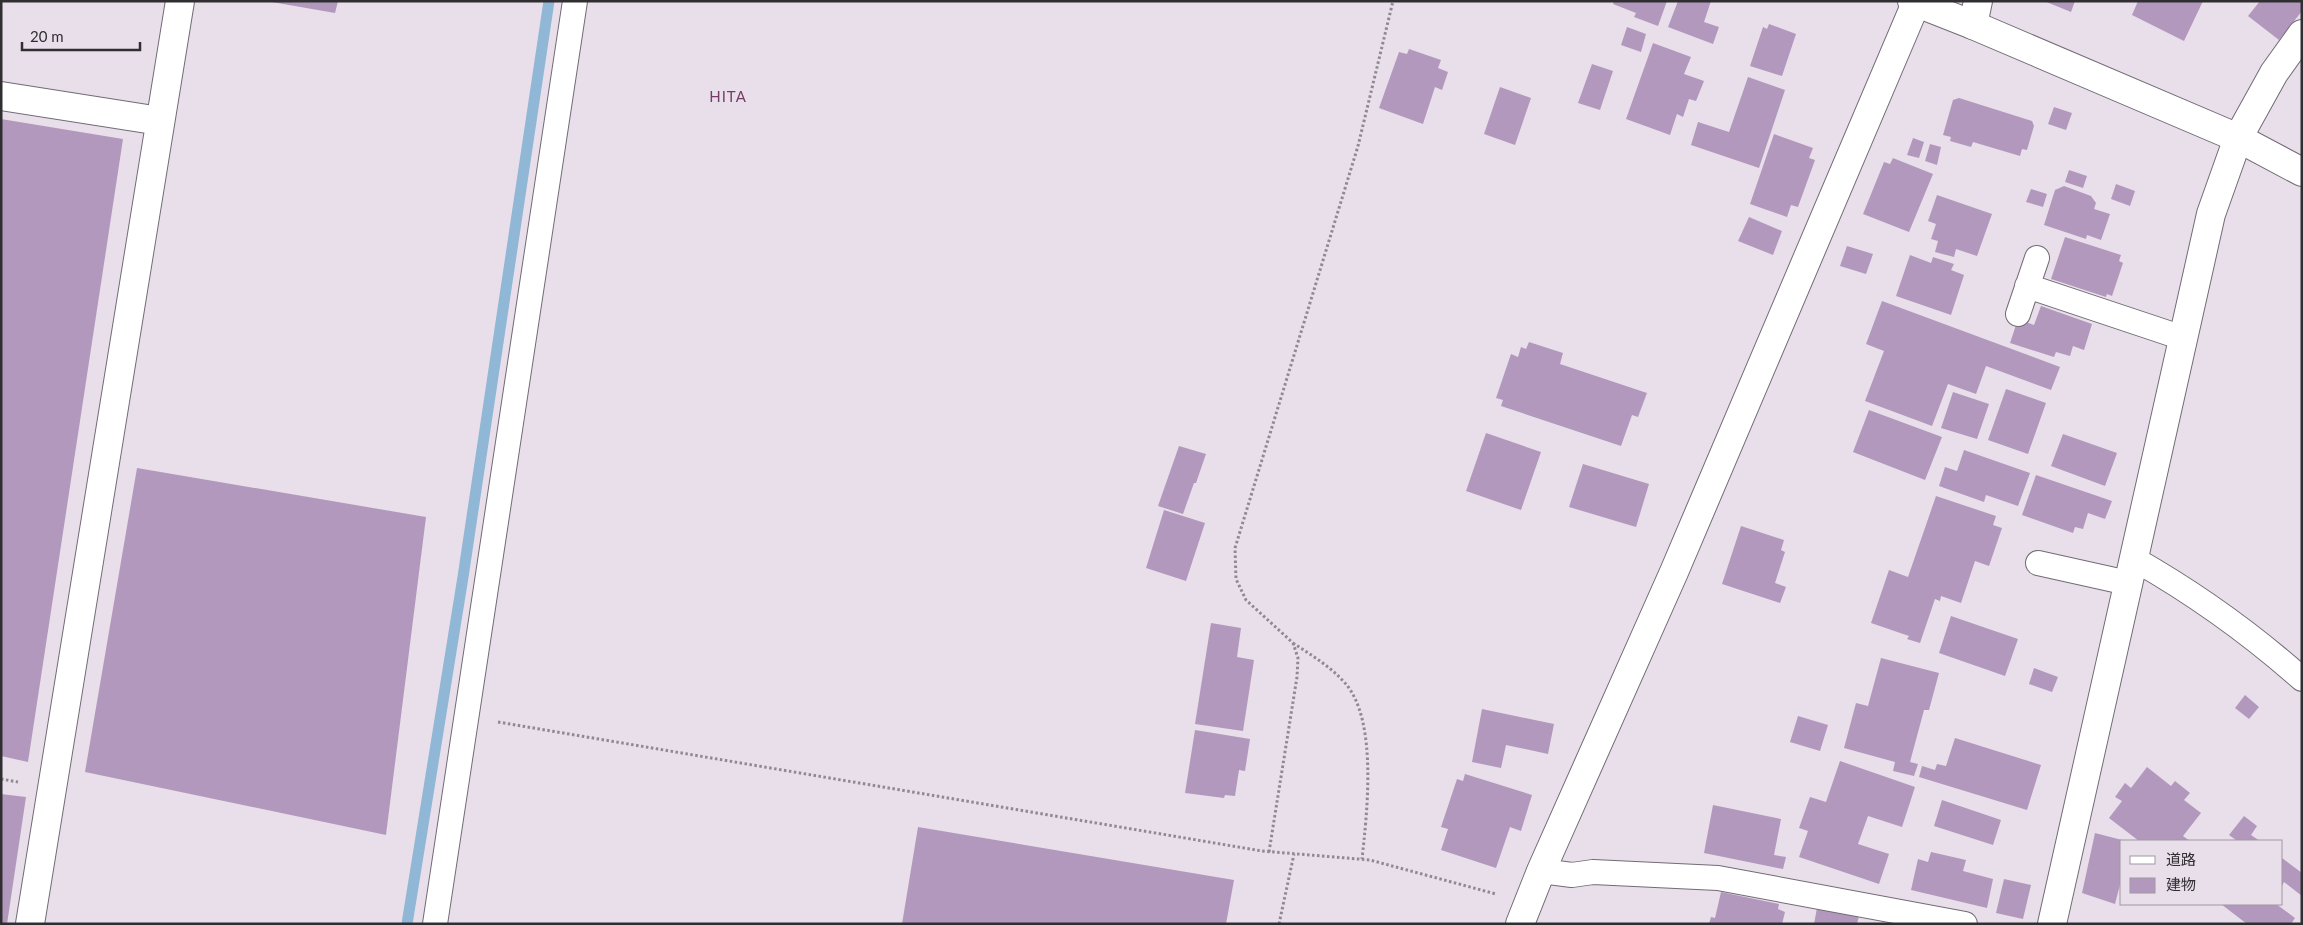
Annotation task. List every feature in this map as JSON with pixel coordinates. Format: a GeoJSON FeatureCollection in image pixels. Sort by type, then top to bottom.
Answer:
{"type":"FeatureCollection","features":[{"type":"Feature","properties":{"kind":"street"},"geometry":{"type":"LineString","coordinates":[[30,924],[180,1]]}},
{"type":"Feature","properties":{"kind":"street"},"geometry":{"type":"LineString","coordinates":[[1524,913],[1678,563],[1914,2],[1976,13],[2238,138],[2302,172]]}},
{"type":"Feature","properties":{"kind":"street"},"geometry":{"type":"LineString","coordinates":[[2052,924],[2211,214],[2238,138],[2274,72],[2302,34]]}},
{"type":"Feature","properties":{"kind":"street"},"geometry":{"type":"LineString","coordinates":[[1,96],[160,121]]}},
{"type":"Feature","properties":{"kind":"lane"},"geometry":{"type":"LineString","coordinates":[[435,924],[576,1]]}},
{"type":"Feature","properties":{"kind":"lane"},"geometry":{"type":"LineString","coordinates":[[2018,314],[2037,258]]}},
{"type":"Feature","properties":{"kind":"lane"},"geometry":{"type":"LineString","coordinates":[[2027,286],[2183,338]]}},
{"type":"Feature","properties":{"kind":"lane"},"geometry":{"type":"LineString","coordinates":[[2038,563],[2131,571],[2178,584],[2267,648],[2302,679]]}},
{"type":"Feature","properties":{"kind":"lane"},"geometry":{"type":"LineString","coordinates":[[1541,872],[1572,875],[1593,872],[1718,878],[1965,924]]}},
{"type":"Feature","properties":{"kind":"path"},"geometry":{"type":"LineString","coordinates":[[1362,859],[1368,803],[1364,724],[1355,700],[1346,684],[1320,660],[1292,643],[1246,600],[1236,579],[1235,548],[1358,146],[1393,1]]}},
{"type":"Feature","properties":{"kind":"path"},"geometry":{"type":"LineString","coordinates":[[1269,852],[1297,677],[1298,658],[1292,643]]}},
{"type":"Feature","properties":{"kind":"path"},"geometry":{"type":"LineString","coordinates":[[466,716],[1269,852],[1362,859],[1524,913]]}},
{"type":"Feature","properties":{"kind":"path"},"geometry":{"type":"LineString","coordinates":[[1280,924],[1294,854]]}},
{"type":"Feature","properties":{"kind":"building"},"geometry":{"type":"Polygon","coordinates":[[[266,1],[338,1],[335,13],[266,1]]]}},
{"type":"Feature","properties":{"kind":"building"},"geometry":{"type":"Polygon","coordinates":[[[1614,1],[1667,1],[1658,26],[1634,17],[1636,13],[1613,4],[1614,1]]]}},
{"type":"Feature","properties":{"kind":"building"},"geometry":{"type":"Polygon","coordinates":[[[1678,1],[1711,1],[1704,22],[1719,27],[1713,44],[1668,27],[1678,1]]]}},
{"type":"Feature","properties":{"kind":"building"},"geometry":{"type":"Polygon","coordinates":[[[2044,1],[2075,1],[2071,12],[2044,1]]]}},
{"type":"Feature","properties":{"kind":"building"},"geometry":{"type":"Polygon","coordinates":[[[2138,1],[2203,1],[2184,41],[2132,15],[2138,1]]]}},
{"type":"Feature","properties":{"kind":"building"},"geometry":{"type":"Polygon","coordinates":[[[2260,1],[2302,1],[2302,11],[2279,40],[2248,16],[2260,1]]]}},
{"type":"Feature","properties":{"kind":"building"},"geometry":{"type":"Polygon","coordinates":[[[1769,24],[1796,34],[1782,76],[1750,66],[1763,27],[1767,29],[1769,24]]]}},
{"type":"Feature","properties":{"kind":"building"},"geometry":{"type":"Polygon","coordinates":[[[1627,27],[1646,34],[1641,52],[1621,45],[1627,27]]]}},
{"type":"Feature","properties":{"kind":"building"},"geometry":{"type":"Polygon","coordinates":[[[1653,43],[1691,57],[1684,74],[1704,81],[1696,101],[1689,99],[1683,117],[1677,114],[1670,135],[1626,119],[1653,43]]]}},
{"type":"Feature","properties":{"kind":"building"},"geometry":{"type":"Polygon","coordinates":[[[1409,49],[1441,60],[1438,68],[1448,72],[1442,90],[1435,87],[1423,124],[1379,108],[1399,52],[1407,54],[1409,49]]]}},
{"type":"Feature","properties":{"kind":"building"},"geometry":{"type":"Polygon","coordinates":[[[1592,64],[1613,71],[1600,110],[1578,103],[1592,64]]]}},
{"type":"Feature","properties":{"kind":"building"},"geometry":{"type":"Polygon","coordinates":[[[1748,77],[1785,90],[1759,168],[1691,145],[1698,122],[1729,132],[1748,77]]]}},
{"type":"Feature","properties":{"kind":"building"},"geometry":{"type":"Polygon","coordinates":[[[1500,87],[1531,98],[1515,145],[1484,134],[1500,87]]]}},
{"type":"Feature","properties":{"kind":"building"},"geometry":{"type":"Polygon","coordinates":[[[1959,98],[2032,121],[2034,126],[2027,150],[2022,149],[2020,156],[1973,142],[1971,147],[1950,141],[1951,137],[1943,135],[1953,100],[1959,98]]]}},
{"type":"Feature","properties":{"kind":"building"},"geometry":{"type":"Polygon","coordinates":[[[2054,107],[2072,113],[2066,130],[2048,124],[2054,107]]]}},
{"type":"Feature","properties":{"kind":"building"},"geometry":{"type":"Polygon","coordinates":[[[1,119],[123,139],[28,762],[1,756],[1,119]]]}},
{"type":"Feature","properties":{"kind":"building"},"geometry":{"type":"Polygon","coordinates":[[[1774,134],[1813,148],[1809,158],[1815,160],[1798,207],[1791,205],[1787,217],[1750,204],[1774,134]]]}},
{"type":"Feature","properties":{"kind":"building"},"geometry":{"type":"Polygon","coordinates":[[[1913,138],[1924,142],[1919,158],[1907,155],[1913,138]]]}},
{"type":"Feature","properties":{"kind":"building"},"geometry":{"type":"Polygon","coordinates":[[[1930,144],[1941,147],[1937,165],[1925,161],[1930,144]]]}},
{"type":"Feature","properties":{"kind":"building"},"geometry":{"type":"Polygon","coordinates":[[[1893,158],[1933,174],[1909,232],[1863,214],[1884,162],[1890,164],[1893,158]]]}},
{"type":"Feature","properties":{"kind":"building"},"geometry":{"type":"Polygon","coordinates":[[[2069,170],[2087,176],[2083,188],[2065,182],[2069,170]]]}},
{"type":"Feature","properties":{"kind":"building"},"geometry":{"type":"Polygon","coordinates":[[[2116,184],[2135,191],[2130,206],[2111,199],[2116,184]]]}},
{"type":"Feature","properties":{"kind":"building"},"geometry":{"type":"Polygon","coordinates":[[[2064,186],[2091,196],[2096,203],[2094,209],[2110,214],[2101,240],[2087,235],[2086,239],[2044,225],[2055,190],[2064,186]]]}},
{"type":"Feature","properties":{"kind":"building"},"geometry":{"type":"Polygon","coordinates":[[[2031,189],[2047,194],[2043,207],[2026,202],[2031,189]]]}},
{"type":"Feature","properties":{"kind":"building"},"geometry":{"type":"Polygon","coordinates":[[[1937,195],[1992,214],[1977,256],[1956,249],[1954,257],[1935,252],[1938,241],[1931,239],[1936,224],[1928,221],[1937,195]]]}},
{"type":"Feature","properties":{"kind":"building"},"geometry":{"type":"Polygon","coordinates":[[[1749,217],[1782,231],[1773,255],[1738,241],[1749,217]]]}},
{"type":"Feature","properties":{"kind":"building"},"geometry":{"type":"Polygon","coordinates":[[[2065,237],[2121,255],[2119,261],[2123,263],[2112,296],[2107,294],[2106,297],[2051,279],[2065,237]]]}},
{"type":"Feature","properties":{"kind":"building"},"geometry":{"type":"Polygon","coordinates":[[[1847,246],[1873,254],[1866,274],[1840,266],[1847,246]]]}},
{"type":"Feature","properties":{"kind":"building"},"geometry":{"type":"Polygon","coordinates":[[[1910,255],[1931,263],[1933,257],[1954,264],[1951,270],[1964,275],[1951,315],[1896,296],[1910,255]]]}},
{"type":"Feature","properties":{"kind":"building"},"geometry":{"type":"Polygon","coordinates":[[[1882,301],[2060,367],[2051,390],[1986,366],[1976,394],[1948,384],[1932,426],[1865,401],[1884,351],[1866,344],[1882,301]]]}},
{"type":"Feature","properties":{"kind":"building"},"geometry":{"type":"Polygon","coordinates":[[[2041,306],[2092,324],[2084,350],[2073,346],[2070,356],[2056,352],[2054,357],[2010,343],[2018,319],[2034,325],[2041,306]]]}},
{"type":"Feature","properties":{"kind":"building"},"geometry":{"type":"Polygon","coordinates":[[[1529,342],[1563,353],[1560,364],[1647,393],[1638,417],[1632,415],[1621,446],[1501,406],[1503,400],[1496,398],[1511,354],[1518,357],[1521,347],[1526,349],[1529,342]]]}},
{"type":"Feature","properties":{"kind":"building"},"geometry":{"type":"Polygon","coordinates":[[[2006,389],[2046,403],[2028,454],[1988,440],[2006,389]]]}},
{"type":"Feature","properties":{"kind":"building"},"geometry":{"type":"Polygon","coordinates":[[[1953,392],[1989,404],[1977,439],[1941,428],[1953,392]]]}},
{"type":"Feature","properties":{"kind":"building"},"geometry":{"type":"Polygon","coordinates":[[[1869,410],[1942,437],[1925,480],[1853,452],[1869,410]]]}},
{"type":"Feature","properties":{"kind":"building"},"geometry":{"type":"Polygon","coordinates":[[[1486,433],[1541,452],[1521,510],[1466,491],[1486,433]]]}},
{"type":"Feature","properties":{"kind":"building"},"geometry":{"type":"Polygon","coordinates":[[[2063,434],[2117,453],[2105,486],[2051,466],[2063,434]]]}},
{"type":"Feature","properties":{"kind":"building"},"geometry":{"type":"Polygon","coordinates":[[[1179,446],[1206,454],[1183,514],[1158,506],[1179,446]]]}},
{"type":"Feature","properties":{"kind":"building"},"geometry":{"type":"Polygon","coordinates":[[[1964,450],[2030,473],[2018,506],[1986,495],[1984,502],[1939,486],[1945,467],[1957,471],[1964,450]]]}},
{"type":"Feature","properties":{"kind":"building"},"geometry":{"type":"Polygon","coordinates":[[[1583,464],[1649,484],[1636,527],[1569,507],[1583,464]]]}},
{"type":"Feature","properties":{"kind":"building"},"geometry":{"type":"Polygon","coordinates":[[[137,468],[426,517],[386,835],[85,772],[137,468]]]}},
{"type":"Feature","properties":{"kind":"building"},"geometry":{"type":"Polygon","coordinates":[[[2036,475],[2112,501],[2105,519],[2088,513],[2083,529],[2075,527],[2073,533],[2022,515],[2036,475]]]}},
{"type":"Feature","properties":{"kind":"building"},"geometry":{"type":"Polygon","coordinates":[[[1936,496],[1996,516],[1993,525],[2002,528],[1989,566],[1975,561],[1961,603],[1941,596],[1940,601],[1935,599],[1920,643],[1907,639],[1909,636],[1871,623],[1889,570],[1908,577],[1936,496]]]}},
{"type":"Feature","properties":{"kind":"building"},"geometry":{"type":"Polygon","coordinates":[[[1164,510],[1205,523],[1186,581],[1146,568],[1164,510]]]}},
{"type":"Feature","properties":{"kind":"building"},"geometry":{"type":"Polygon","coordinates":[[[1741,526],[1784,540],[1781,550],[1785,552],[1775,583],[1786,587],[1780,603],[1722,584],[1741,526]]]}},
{"type":"Feature","properties":{"kind":"building"},"geometry":{"type":"Polygon","coordinates":[[[1951,616],[2018,639],[2005,676],[1939,653],[1951,616]]]}},
{"type":"Feature","properties":{"kind":"building"},"geometry":{"type":"Polygon","coordinates":[[[1211,623],[1241,628],[1237,657],[1254,660],[1243,731],[1195,724],[1211,623]]]}},
{"type":"Feature","properties":{"kind":"building"},"geometry":{"type":"Polygon","coordinates":[[[1881,658],[1939,673],[1929,710],[1924,710],[1910,762],[1918,764],[1914,776],[1893,771],[1895,762],[1844,748],[1856,703],[1868,706],[1881,658]]]}},
{"type":"Feature","properties":{"kind":"building"},"geometry":{"type":"Polygon","coordinates":[[[2034,668],[2058,677],[2052,692],[2029,684],[2034,668]]]}},
{"type":"Feature","properties":{"kind":"building"},"geometry":{"type":"Polygon","coordinates":[[[2245,695],[2259,707],[2249,719],[2235,708],[2245,695]]]}},
{"type":"Feature","properties":{"kind":"building"},"geometry":{"type":"Polygon","coordinates":[[[1482,709],[1554,724],[1548,754],[1506,745],[1501,768],[1472,762],[1482,709]]]}},
{"type":"Feature","properties":{"kind":"building"},"geometry":{"type":"Polygon","coordinates":[[[1798,716],[1828,725],[1820,751],[1790,742],[1798,716]]]}},
{"type":"Feature","properties":{"kind":"building"},"geometry":{"type":"Polygon","coordinates":[[[1195,730],[1250,739],[1245,771],[1239,770],[1235,796],[1225,795],[1224,798],[1185,793],[1195,730]]]}},
{"type":"Feature","properties":{"kind":"building"},"geometry":{"type":"Polygon","coordinates":[[[1955,738],[2041,765],[2027,810],[1919,777],[1922,766],[1935,770],[1937,764],[1946,766],[1955,738]]]}},
{"type":"Feature","properties":{"kind":"building"},"geometry":{"type":"Polygon","coordinates":[[[1840,761],[1915,787],[1902,827],[1868,816],[1858,844],[1889,854],[1879,884],[1799,857],[1808,831],[1799,828],[1810,797],[1826,802],[1840,761]]]}},
{"type":"Feature","properties":{"kind":"building"},"geometry":{"type":"Polygon","coordinates":[[[2147,767],[2171,786],[2175,781],[2190,793],[2184,800],[2201,813],[2183,836],[2189,840],[2138,840],[2109,818],[2122,801],[2115,797],[2125,783],[2131,788],[2147,767]]]}},
{"type":"Feature","properties":{"kind":"building"},"geometry":{"type":"Polygon","coordinates":[[[1465,774],[1532,795],[1521,831],[1510,827],[1496,868],[1441,850],[1448,829],[1441,827],[1457,779],[1463,781],[1465,774]]]}},
{"type":"Feature","properties":{"kind":"building"},"geometry":{"type":"Polygon","coordinates":[[[1,794],[26,797],[7,924],[1,924],[1,794]]]}},
{"type":"Feature","properties":{"kind":"building"},"geometry":{"type":"Polygon","coordinates":[[[1942,800],[2001,820],[1993,845],[1934,826],[1942,800]]]}},
{"type":"Feature","properties":{"kind":"building"},"geometry":{"type":"Polygon","coordinates":[[[1713,805],[1781,819],[1774,855],[1786,857],[1783,869],[1704,853],[1713,805]]]}},
{"type":"Feature","properties":{"kind":"building"},"geometry":{"type":"Polygon","coordinates":[[[2244,816],[2257,826],[2251,835],[2258,840],[2236,840],[2229,835],[2244,816]]]}},
{"type":"Feature","properties":{"kind":"building"},"geometry":{"type":"Polygon","coordinates":[[[918,827],[1234,880],[1226,924],[902,924],[918,827]]]}},
{"type":"Feature","properties":{"kind":"building"},"geometry":{"type":"Polygon","coordinates":[[[2095,833],[2122,840],[2120,840],[2120,885],[2115,904],[2082,893],[2095,833]]]}},
{"type":"Feature","properties":{"kind":"building"},"geometry":{"type":"Polygon","coordinates":[[[1931,852],[1966,860],[1963,871],[1993,879],[1987,908],[1911,890],[1918,859],[1928,862],[1931,852]]]}},
{"type":"Feature","properties":{"kind":"building"},"geometry":{"type":"Polygon","coordinates":[[[2283,859],[2302,873],[2302,896],[2284,882],[2283,884],[2283,859]]]}},
{"type":"Feature","properties":{"kind":"building"},"geometry":{"type":"Polygon","coordinates":[[[2004,879],[2031,885],[2023,919],[1996,913],[2004,879]]]}},
{"type":"Feature","properties":{"kind":"building"},"geometry":{"type":"Polygon","coordinates":[[[1721,892],[1779,904],[1778,909],[1785,912],[1782,924],[1709,924],[1711,917],[1715,918],[1721,892]]]}},
{"type":"Feature","properties":{"kind":"building"},"geometry":{"type":"Polygon","coordinates":[[[2222,905],[2277,905],[2295,918],[2291,924],[2247,924],[2222,905]]]}},
{"type":"Feature","properties":{"kind":"building"},"geometry":{"type":"Polygon","coordinates":[[[1817,908],[1859,916],[1857,924],[1814,924],[1817,908]]]}},
{"type":"Feature","properties":{"kind":"waterway"},"geometry":{"type":"LineString","coordinates":[[407,924],[463,577],[549,1]]}},
{"type":"Feature","properties":{"kind":"district","name":"HITA"},"geometry":{"type":"Point","coordinates":[728,97]}}]}
